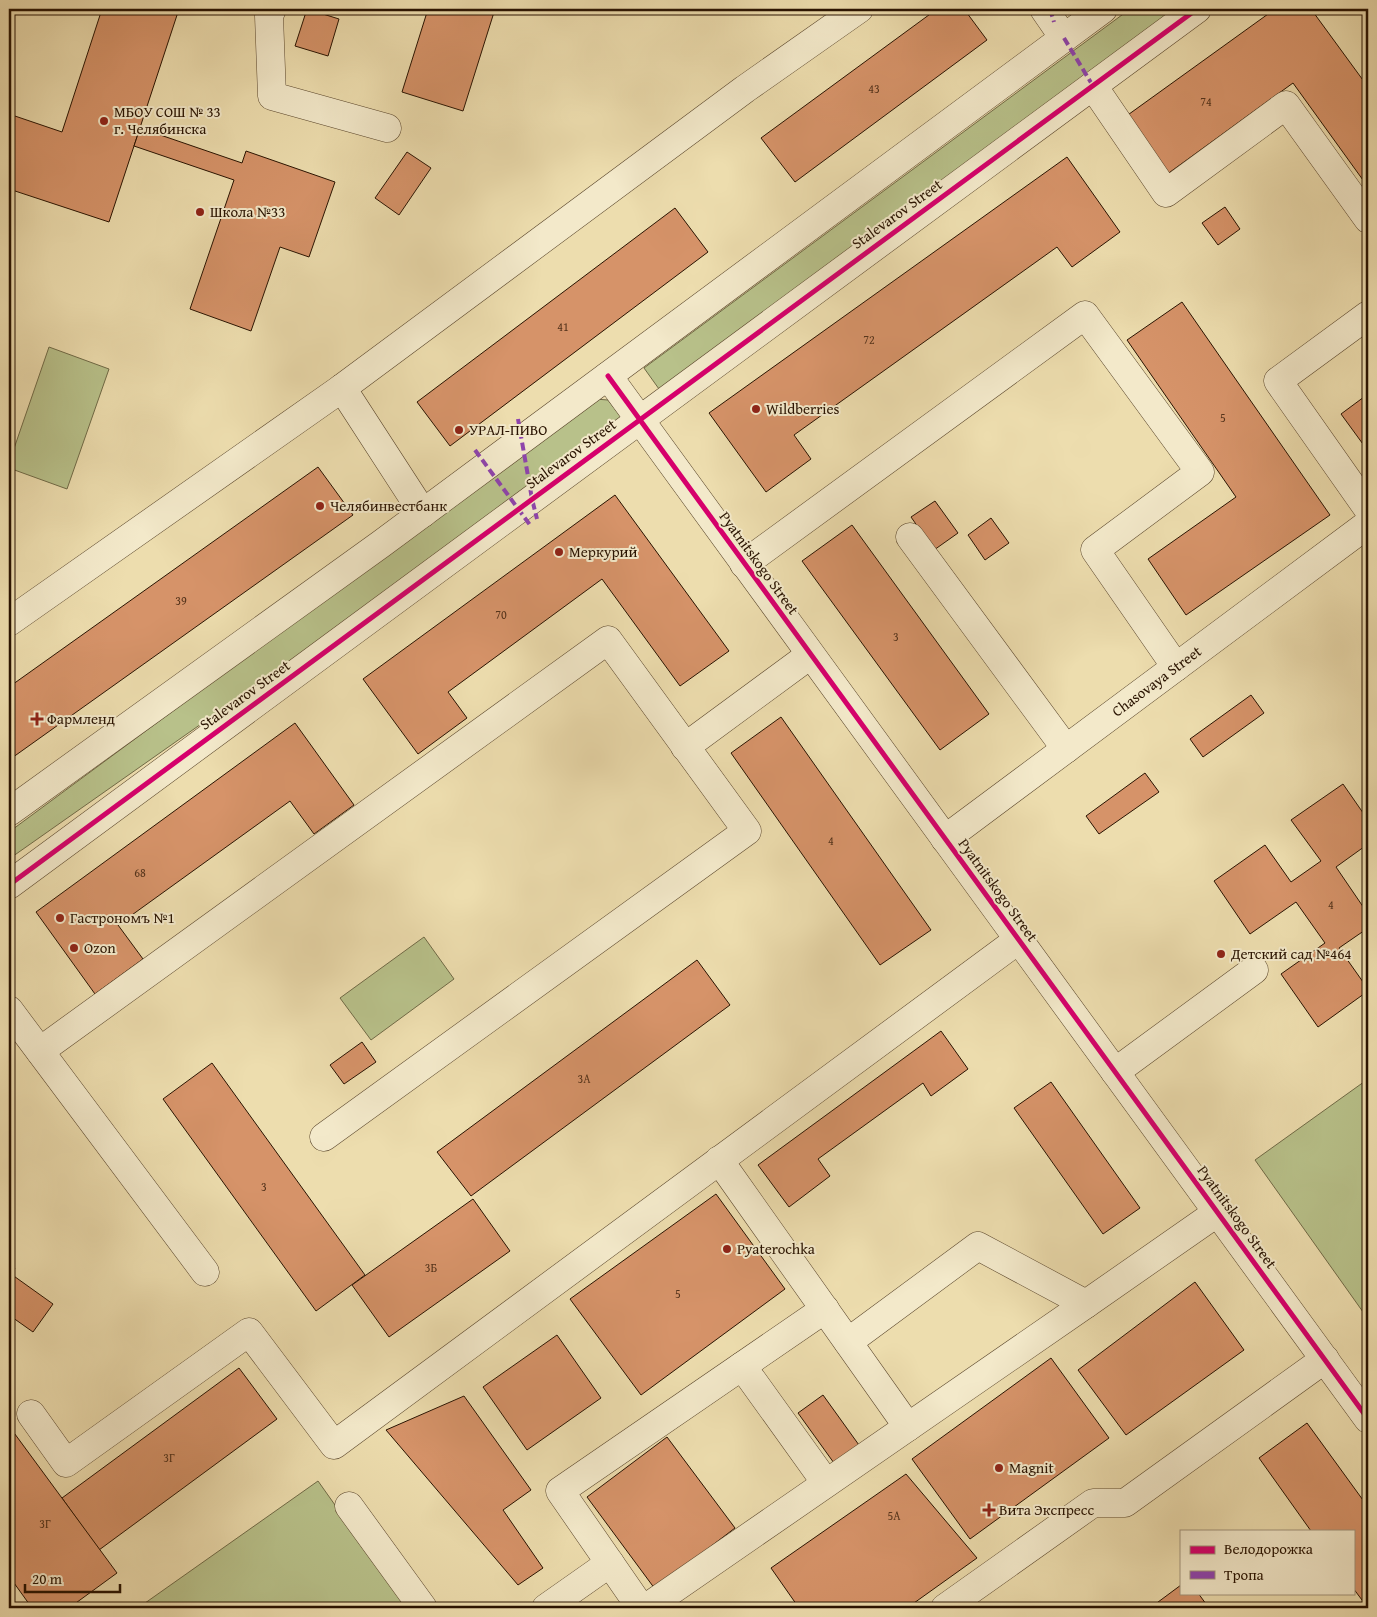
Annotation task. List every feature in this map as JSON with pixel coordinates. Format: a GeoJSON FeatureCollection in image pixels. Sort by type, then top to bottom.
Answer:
{"type":"FeatureCollection","features":[{"type":"Feature","properties":{"kind":"street"},"geometry":{"type":"LineString","coordinates":[[272,9],[269,16],[272,96],[387,128]]}},
{"type":"Feature","properties":{"kind":"street"},"geometry":{"type":"LineString","coordinates":[[9,622],[342,388],[746,89],[859,9]]}},
{"type":"Feature","properties":{"kind":"street"},"geometry":{"type":"LineString","coordinates":[[1044,9],[1064,38]]}},
{"type":"Feature","properties":{"kind":"street"},"geometry":{"type":"LineString","coordinates":[[9,812],[423,513],[1103,9]]}},
{"type":"Feature","properties":{"kind":"street","name":"Stalevarov Street"},"geometry":{"type":"LineString","coordinates":[[9,885],[1197,9]]}},
{"type":"Feature","properties":{"kind":"street"},"geometry":{"type":"LineString","coordinates":[[1092,86],[1166,193],[1286,105],[1368,219]]}},
{"type":"Feature","properties":{"kind":"street"},"geometry":{"type":"LineString","coordinates":[[744,564],[1085,315],[1200,472],[1094,550],[1176,667]]}},
{"type":"Feature","properties":{"kind":"street"},"geometry":{"type":"LineString","coordinates":[[1368,315],[1278,381],[1368,508]]}},
{"type":"Feature","properties":{"kind":"street","name":"Pyatnitskogo Street"},"geometry":{"type":"LineString","coordinates":[[608,376],[1368,1419]]}},
{"type":"Feature","properties":{"kind":"street"},"geometry":{"type":"LineString","coordinates":[[342,388],[423,513]]}},
{"type":"Feature","properties":{"kind":"street","name":"Chasovaya Street"},"geometry":{"type":"LineString","coordinates":[[945,839],[1368,524]]}},
{"type":"Feature","properties":{"kind":"street"},"geometry":{"type":"LineString","coordinates":[[910,537],[1066,749]]}},
{"type":"Feature","properties":{"kind":"street"},"geometry":{"type":"LineString","coordinates":[[40,1052],[608,640],[747,831],[324,1137]]}},
{"type":"Feature","properties":{"kind":"street"},"geometry":{"type":"LineString","coordinates":[[685,747],[810,655]]}},
{"type":"Feature","properties":{"kind":"street"},"geometry":{"type":"LineString","coordinates":[[31,1414],[66,1463],[249,1332],[334,1446],[1018,940]]}},
{"type":"Feature","properties":{"kind":"street"},"geometry":{"type":"LineString","coordinates":[[1115,1072],[1254,970]]}},
{"type":"Feature","properties":{"kind":"street"},"geometry":{"type":"LineString","coordinates":[[9,1010],[205,1272]]}},
{"type":"Feature","properties":{"kind":"street"},"geometry":{"type":"LineString","coordinates":[[719,1160],[908,1427]]}},
{"type":"Feature","properties":{"kind":"street"},"geometry":{"type":"LineString","coordinates":[[646,1608],[1218,1212]]}},
{"type":"Feature","properties":{"kind":"street"},"geometry":{"type":"LineString","coordinates":[[848,1342],[978,1246],[1086,1304]]}},
{"type":"Feature","properties":{"kind":"street"},"geometry":{"type":"LineString","coordinates":[[642,1608],[560,1491],[825,1309]]}},
{"type":"Feature","properties":{"kind":"street"},"geometry":{"type":"LineString","coordinates":[[945,1608],[1093,1503],[1125,1503],[1325,1359]]}},
{"type":"Feature","properties":{"kind":"street"},"geometry":{"type":"LineString","coordinates":[[742,1366],[826,1483]]}},
{"type":"Feature","properties":{"kind":"street"},"geometry":{"type":"LineString","coordinates":[[349,1506],[423,1608]]}},
{"type":"Feature","properties":{"kind":"street"},"geometry":{"type":"LineString","coordinates":[[546,1608],[610,1563]]}},
{"type":"Feature","properties":{"kind":"green space"},"geometry":{"type":"Polygon","coordinates":[[[1130,9],[1187,9],[659,389],[644,368],[1130,9]]]}},
{"type":"Feature","properties":{"kind":"green space"},"geometry":{"type":"Polygon","coordinates":[[[49,347],[109,369],[67,489],[9,468],[9,463],[49,347]]]}},
{"type":"Feature","properties":{"kind":"green space"},"geometry":{"type":"Polygon","coordinates":[[[595,399],[608,400],[621,417],[618,431],[9,859],[9,832],[595,399]]]}},
{"type":"Feature","properties":{"kind":"green space"},"geometry":{"type":"Polygon","coordinates":[[[424,937],[454,979],[371,1040],[340,998],[424,937]]]}},
{"type":"Feature","properties":{"kind":"green space"},"geometry":{"type":"Polygon","coordinates":[[[1368,1079],[1368,1319],[1255,1160],[1368,1079]]]}},
{"type":"Feature","properties":{"kind":"green space"},"geometry":{"type":"Polygon","coordinates":[[[318,1481],[408,1608],[138,1608],[318,1481]]]}},
{"type":"Feature","properties":{"kind":"building","name":"МБОУ СОШ № 33 г. Челябинска"},"geometry":{"type":"Polygon","coordinates":[[[102,9],[179,9],[109,222],[9,189],[9,114],[62,132],[102,9]]]}},
{"type":"Feature","properties":{"kind":"building"},"geometry":{"type":"Polygon","coordinates":[[[307,9],[339,19],[328,56],[295,46],[307,9]]]}},
{"type":"Feature","properties":{"kind":"building"},"geometry":{"type":"Polygon","coordinates":[[[428,9],[495,9],[463,111],[402,92],[428,9]]]}},
{"type":"Feature","properties":{"kind":"building"},"geometry":{"type":"Polygon","coordinates":[[[937,9],[964,9],[987,40],[795,182],[761,138],[937,9]]]}},
{"type":"Feature","properties":{"kind":"building"},"geometry":{"type":"Polygon","coordinates":[[[1275,9],[1311,9],[1368,87],[1368,187],[1293,83],[1166,175],[1125,117],[1275,9]]]}},
{"type":"Feature","properties":{"kind":"building"},"geometry":{"type":"Polygon","coordinates":[[[140,128],[242,163],[246,151],[335,182],[309,257],[280,247],[251,331],[190,309],[234,180],[134,146],[140,128]]]}},
{"type":"Feature","properties":{"kind":"building"},"geometry":{"type":"Polygon","coordinates":[[[407,152],[431,168],[399,215],[375,198],[407,152]]]}},
{"type":"Feature","properties":{"kind":"building"},"geometry":{"type":"Polygon","coordinates":[[[1067,157],[1120,232],[1072,267],[1057,247],[794,435],[811,459],[766,492],[709,413],[1067,157]]]}},
{"type":"Feature","properties":{"kind":"building"},"geometry":{"type":"Polygon","coordinates":[[[1225,207],[1240,229],[1218,245],[1202,223],[1225,207]]]}},
{"type":"Feature","properties":{"kind":"building"},"geometry":{"type":"Polygon","coordinates":[[[675,208],[708,252],[450,446],[417,402],[675,208]]]}},
{"type":"Feature","properties":{"kind":"building"},"geometry":{"type":"Polygon","coordinates":[[[1182,302],[1330,515],[1186,615],[1148,559],[1236,497],[1127,340],[1182,302]]]}},
{"type":"Feature","properties":{"kind":"building"},"geometry":{"type":"Polygon","coordinates":[[[1368,394],[1368,451],[1341,414],[1368,394]]]}},
{"type":"Feature","properties":{"kind":"building"},"geometry":{"type":"Polygon","coordinates":[[[318,467],[353,515],[9,760],[9,687],[318,467]]]}},
{"type":"Feature","properties":{"kind":"building"},"geometry":{"type":"Polygon","coordinates":[[[615,495],[729,651],[680,686],[602,579],[448,692],[467,718],[418,754],[363,679],[615,495]]]}},
{"type":"Feature","properties":{"kind":"building"},"geometry":{"type":"Polygon","coordinates":[[[935,501],[958,533],[934,550],[911,517],[935,501]]]}},
{"type":"Feature","properties":{"kind":"building"},"geometry":{"type":"Polygon","coordinates":[[[991,518],[1009,543],[985,560],[968,535],[991,518]]]}},
{"type":"Feature","properties":{"kind":"building"},"geometry":{"type":"Polygon","coordinates":[[[852,525],[989,714],[940,750],[802,561],[852,525]]]}},
{"type":"Feature","properties":{"kind":"building"},"geometry":{"type":"Polygon","coordinates":[[[1251,695],[1264,713],[1203,757],[1190,739],[1251,695]]]}},
{"type":"Feature","properties":{"kind":"building"},"geometry":{"type":"Polygon","coordinates":[[[781,717],[931,930],[880,965],[731,753],[781,717]]]}},
{"type":"Feature","properties":{"kind":"building"},"geometry":{"type":"Polygon","coordinates":[[[295,723],[354,805],[314,834],[290,801],[118,925],[143,959],[95,994],[36,912],[295,723]]]}},
{"type":"Feature","properties":{"kind":"building"},"geometry":{"type":"Polygon","coordinates":[[[1145,773],[1159,792],[1099,834],[1086,816],[1145,773]]]}},
{"type":"Feature","properties":{"kind":"building"},"geometry":{"type":"Polygon","coordinates":[[[1343,784],[1368,820],[1368,844],[1336,867],[1366,911],[1368,909],[1368,928],[1339,948],[1368,991],[1318,1027],[1281,974],[1325,943],[1296,902],[1250,934],[1214,881],[1265,845],[1291,882],[1321,861],[1291,820],[1343,784]]]}},
{"type":"Feature","properties":{"kind":"building"},"geometry":{"type":"Polygon","coordinates":[[[697,960],[730,1005],[471,1196],[437,1152],[697,960]]]}},
{"type":"Feature","properties":{"kind":"building"},"geometry":{"type":"Polygon","coordinates":[[[941,1031],[968,1069],[931,1096],[923,1083],[818,1159],[830,1176],[789,1207],[758,1165],[941,1031]]]}},
{"type":"Feature","properties":{"kind":"building"},"geometry":{"type":"Polygon","coordinates":[[[362,1042],[376,1062],[344,1084],[330,1065],[362,1042]]]}},
{"type":"Feature","properties":{"kind":"building"},"geometry":{"type":"Polygon","coordinates":[[[212,1063],[365,1275],[316,1311],[163,1099],[212,1063]]]}},
{"type":"Feature","properties":{"kind":"building"},"geometry":{"type":"Polygon","coordinates":[[[1051,1082],[1140,1208],[1103,1234],[1014,1108],[1051,1082]]]}},
{"type":"Feature","properties":{"kind":"building"},"geometry":{"type":"Polygon","coordinates":[[[716,1194],[785,1289],[641,1395],[570,1299],[716,1194]]]}},
{"type":"Feature","properties":{"kind":"building"},"geometry":{"type":"Polygon","coordinates":[[[473,1199],[510,1251],[389,1337],[352,1285],[473,1199]]]}},
{"type":"Feature","properties":{"kind":"building"},"geometry":{"type":"Polygon","coordinates":[[[9,1264],[15,1268],[11,1274],[53,1304],[33,1332],[9,1315],[9,1264]]]}},
{"type":"Feature","properties":{"kind":"building"},"geometry":{"type":"Polygon","coordinates":[[[1195,1282],[1244,1350],[1126,1435],[1078,1370],[1195,1282]]]}},
{"type":"Feature","properties":{"kind":"building"},"geometry":{"type":"Polygon","coordinates":[[[557,1335],[601,1398],[527,1450],[483,1387],[557,1335]]]}},
{"type":"Feature","properties":{"kind":"building"},"geometry":{"type":"Polygon","coordinates":[[[1051,1358],[1109,1438],[970,1539],[912,1459],[1051,1358]]]}},
{"type":"Feature","properties":{"kind":"building"},"geometry":{"type":"Polygon","coordinates":[[[239,1368],[277,1419],[99,1550],[62,1498],[239,1368]]]}},
{"type":"Feature","properties":{"kind":"building"},"geometry":{"type":"Polygon","coordinates":[[[823,1395],[864,1452],[839,1470],[798,1413],[823,1395]]]}},
{"type":"Feature","properties":{"kind":"building"},"geometry":{"type":"Polygon","coordinates":[[[464,1396],[531,1490],[503,1510],[543,1568],[518,1585],[386,1430],[464,1396]]]}},
{"type":"Feature","properties":{"kind":"building"},"geometry":{"type":"Polygon","coordinates":[[[1307,1423],[1368,1507],[1368,1608],[1354,1589],[1354,1530],[1310,1530],[1259,1458],[1307,1423]]]}},
{"type":"Feature","properties":{"kind":"building"},"geometry":{"type":"Polygon","coordinates":[[[9,1426],[117,1573],[69,1608],[32,1608],[9,1576],[9,1426]]]}},
{"type":"Feature","properties":{"kind":"building"},"geometry":{"type":"Polygon","coordinates":[[[667,1437],[735,1528],[655,1589],[587,1497],[667,1437]]]}},
{"type":"Feature","properties":{"kind":"building"},"geometry":{"type":"Polygon","coordinates":[[[906,1474],[977,1558],[907,1608],[799,1608],[771,1568],[906,1474]]]}},
{"type":"Feature","properties":{"kind":"building"},"geometry":{"type":"Polygon","coordinates":[[[1180,1586],[1180,1594],[1199,1594],[1209,1608],[1150,1608],[1180,1586]]]}},
{"type":"Feature","properties":{"kind":"marked path"},"geometry":{"type":"LineString","coordinates":[[1050,9],[1054,22]]}},
{"type":"Feature","properties":{"kind":"marked path"},"geometry":{"type":"LineString","coordinates":[[1064,38],[1093,86]]}},
{"type":"Feature","properties":{"kind":"marked path"},"geometry":{"type":"LineString","coordinates":[[518,419],[537,519]]}},
{"type":"Feature","properties":{"kind":"marked path"},"geometry":{"type":"LineString","coordinates":[[475,450],[530,525]]}},
{"type":"Feature","properties":{"kind":"cycle path"},"geometry":{"type":"LineString","coordinates":[[9,885],[1197,9]]}},
{"type":"Feature","properties":{"kind":"cycle path"},"geometry":{"type":"LineString","coordinates":[[608,376],[1368,1419]]}},
{"type":"Feature","properties":{"kind":"place","name":"МБОУ СОШ № 33 г. Челябинска"},"geometry":{"type":"Point","coordinates":[104,121]}},
{"type":"Feature","properties":{"kind":"place","name":"Школа №33"},"geometry":{"type":"Point","coordinates":[200,212]}},
{"type":"Feature","properties":{"kind":"place","name":"Wildberries"},"geometry":{"type":"Point","coordinates":[756,409]}},
{"type":"Feature","properties":{"kind":"place","name":"УРАЛ-ПИВО"},"geometry":{"type":"Point","coordinates":[459,430]}},
{"type":"Feature","properties":{"kind":"place","name":"Челябинвестбанк"},"geometry":{"type":"Point","coordinates":[320,506]}},
{"type":"Feature","properties":{"kind":"place","name":"Меркурий"},"geometry":{"type":"Point","coordinates":[559,552]}},
{"type":"Feature","properties":{"kind":"place","name":"Фармленд"},"geometry":{"type":"Point","coordinates":[37,719]}},
{"type":"Feature","properties":{"kind":"place","name":"Гастрономъ №1"},"geometry":{"type":"Point","coordinates":[60,918]}},
{"type":"Feature","properties":{"kind":"place","name":"Ozon"},"geometry":{"type":"Point","coordinates":[74,948]}},
{"type":"Feature","properties":{"kind":"place","name":"Детский сад №464"},"geometry":{"type":"Point","coordinates":[1221,954]}},
{"type":"Feature","properties":{"kind":"place","name":"Pyaterochka"},"geometry":{"type":"Point","coordinates":[727,1249]}},
{"type":"Feature","properties":{"kind":"place","name":"Magnit"},"geometry":{"type":"Point","coordinates":[999,1468]}},
{"type":"Feature","properties":{"kind":"place","name":"Вита Экспресс"},"geometry":{"type":"Point","coordinates":[989,1510]}}]}
